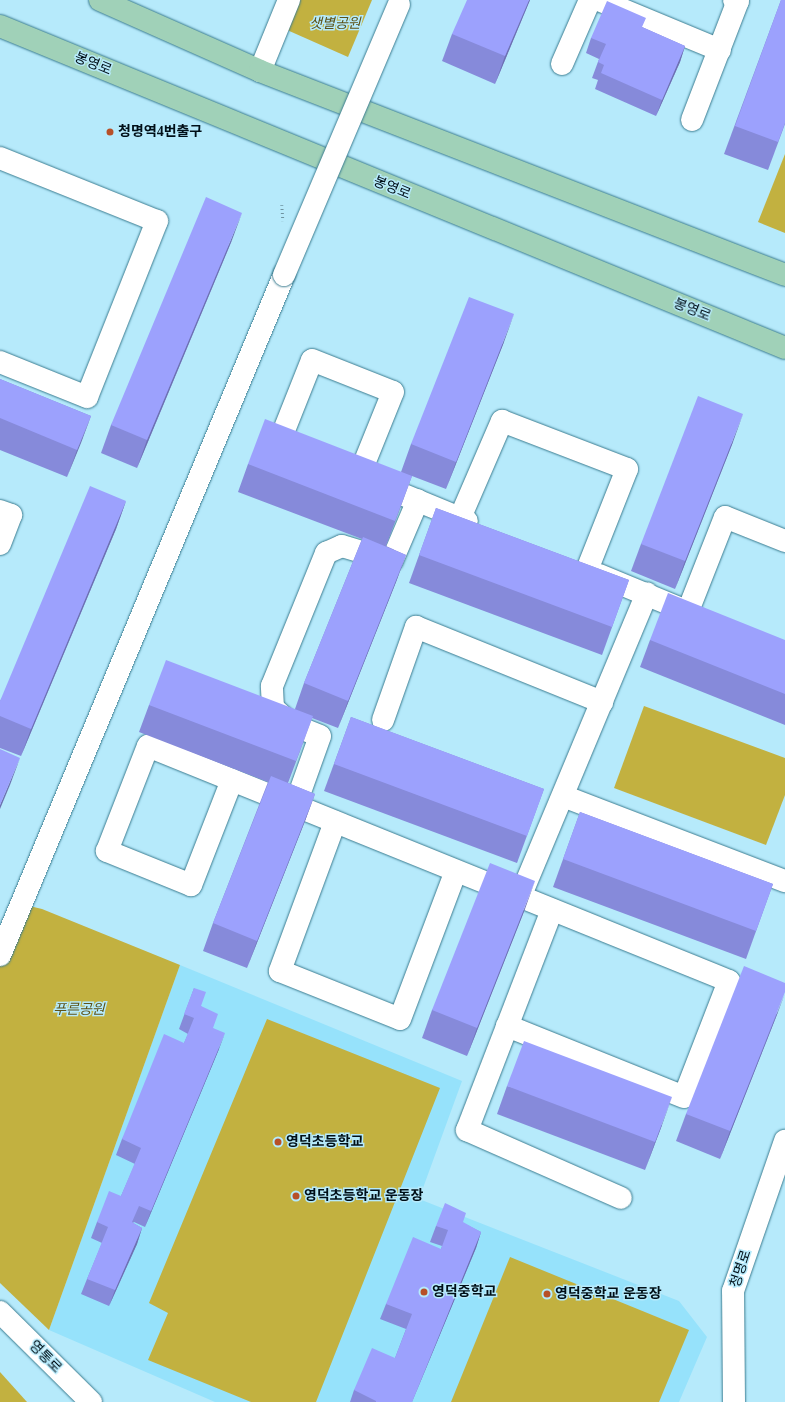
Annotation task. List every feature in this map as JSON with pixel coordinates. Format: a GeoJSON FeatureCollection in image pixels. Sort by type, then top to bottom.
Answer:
{"type":"FeatureCollection","features":[{"type":"Feature","properties":{"kind":"main road"},"geometry":{"type":"LineString","coordinates":[[100,0],[260,71],[785,274]]}},
{"type":"Feature","properties":{"kind":"main road","name":"봉영로"},"geometry":{"type":"LineString","coordinates":[[0,26],[785,348]]}},
{"type":"Feature","properties":{"kind":"street"},"geometry":{"type":"LineString","coordinates":[[260,71],[289,0]]}},
{"type":"Feature","properties":{"kind":"street"},"geometry":{"type":"LineString","coordinates":[[562,64],[590,0]]}},
{"type":"Feature","properties":{"kind":"street"},"geometry":{"type":"LineString","coordinates":[[599,0],[720,50]]}},
{"type":"Feature","properties":{"kind":"street"},"geometry":{"type":"LineString","coordinates":[[692,120],[738,1],[734,0]]}},
{"type":"Feature","properties":{"kind":"street"},"geometry":{"type":"LineString","coordinates":[[0,955],[284,275],[400,2]]}},
{"type":"Feature","properties":{"kind":"street"},"geometry":{"type":"LineString","coordinates":[[0,158],[157,221],[87,397],[0,362]]}},
{"type":"Feature","properties":{"kind":"street"},"geometry":{"type":"LineString","coordinates":[[308,455],[279,443],[312,360],[392,392],[359,476]]}},
{"type":"Feature","properties":{"kind":"street"},"geometry":{"type":"LineString","coordinates":[[460,518],[502,422],[627,469],[587,570]]}},
{"type":"Feature","properties":{"kind":"street"},"geometry":{"type":"LineString","coordinates":[[337,467],[488,529]]}},
{"type":"Feature","properties":{"kind":"street"},"geometry":{"type":"LineString","coordinates":[[295,806],[320,736],[291,724],[273,708],[272,686],[326,553],[342,546],[392,561],[418,500]]}},
{"type":"Feature","properties":{"kind":"street"},"geometry":{"type":"LineString","coordinates":[[0,511],[11,515],[0,544]]}},
{"type":"Feature","properties":{"kind":"street"},"geometry":{"type":"LineString","coordinates":[[688,611],[725,517],[785,541]]}},
{"type":"Feature","properties":{"kind":"street"},"geometry":{"type":"LineString","coordinates":[[566,561],[708,620]]}},
{"type":"Feature","properties":{"kind":"street"},"geometry":{"type":"LineString","coordinates":[[520,897],[647,594]]}},
{"type":"Feature","properties":{"kind":"street"},"geometry":{"type":"LineString","coordinates":[[383,720],[416,627],[602,702]]}},
{"type":"Feature","properties":{"kind":"street"},"geometry":{"type":"LineString","coordinates":[[232,780],[191,885],[107,851],[148,746],[729,981],[684,1097],[507,1026]]}},
{"type":"Feature","properties":{"kind":"street"},"geometry":{"type":"LineString","coordinates":[[563,796],[785,881]]}},
{"type":"Feature","properties":{"kind":"street"},"geometry":{"type":"LineString","coordinates":[[335,822],[280,971],[400,1019],[456,871]]}},
{"type":"Feature","properties":{"kind":"street"},"geometry":{"type":"LineString","coordinates":[[552,910],[467,1130],[621,1198]]}},
{"type":"Feature","properties":{"kind":"street","name":"청명로"},"geometry":{"type":"LineString","coordinates":[[734,1402],[733,1291],[785,1141]]}},
{"type":"Feature","properties":{"kind":"street","name":"영통로"},"geometry":{"type":"LineString","coordinates":[[0,1312],[91,1402]]}},
{"type":"Feature","properties":{"kind":"shaded area","name":"영덕초등학교"},"geometry":{"type":"Polygon","coordinates":[[[180,965],[462,1081],[419,1199],[679,1301],[707,1337],[679,1402],[215,1402],[49,1330],[180,965]]]}},
{"type":"Feature","properties":{"kind":"green space","name":"샛별공원"},"geometry":{"type":"Polygon","coordinates":[[[287,0],[372,0],[348,57],[278,26],[287,0]]]}},
{"type":"Feature","properties":{"kind":"green space"},"geometry":{"type":"Polygon","coordinates":[[[785,154],[785,233],[758,222],[785,154]]]}},
{"type":"Feature","properties":{"kind":"green space"},"geometry":{"type":"Polygon","coordinates":[[[644,706],[785,758],[785,795],[766,845],[614,788],[644,706]]]}},
{"type":"Feature","properties":{"kind":"green space","name":"푸른공원"},"geometry":{"type":"Polygon","coordinates":[[[21,904],[42,909],[180,965],[49,1330],[0,1283],[0,955],[21,904]]]}},
{"type":"Feature","properties":{"kind":"green space","name":"영덕초등학교 운동장"},"geometry":{"type":"Polygon","coordinates":[[[267,1019],[440,1088],[316,1402],[251,1402],[148,1360],[168,1313],[149,1303],[267,1019]]]}},
{"type":"Feature","properties":{"kind":"green space","name":"영덕중학교 운동장"},"geometry":{"type":"Polygon","coordinates":[[[510,1257],[689,1330],[659,1402],[451,1402],[510,1257]]]}},
{"type":"Feature","properties":{"kind":"green space"},"geometry":{"type":"Polygon","coordinates":[[[0,1372],[27,1402],[0,1402],[0,1372]]]}},
{"type":"Feature","properties":{"kind":"building"},"geometry":{"type":"Polygon","coordinates":[[[467,0],[529,0],[505,56],[452,34],[467,0]]]}},
{"type":"Feature","properties":{"kind":"building"},"geometry":{"type":"Polygon","coordinates":[[[781,0],[785,0],[785,123],[778,142],[735,126],[781,0]]]}},
{"type":"Feature","properties":{"kind":"building"},"geometry":{"type":"Polygon","coordinates":[[[607,1],[646,18],[642,27],[685,46],[662,100],[601,73],[604,65],[598,62],[606,44],[591,38],[607,1]]]}},
{"type":"Feature","properties":{"kind":"building"},"geometry":{"type":"Polygon","coordinates":[[[206,197],[242,213],[147,440],[111,425],[206,197]]]}},
{"type":"Feature","properties":{"kind":"building"},"geometry":{"type":"Polygon","coordinates":[[[469,297],[514,314],[456,462],[411,444],[469,297]]]}},
{"type":"Feature","properties":{"kind":"building"},"geometry":{"type":"Polygon","coordinates":[[[0,379],[91,416],[77,450],[0,418],[0,379]]]}},
{"type":"Feature","properties":{"kind":"building"},"geometry":{"type":"Polygon","coordinates":[[[698,396],[743,414],[685,561],[641,544],[698,396]]]}},
{"type":"Feature","properties":{"kind":"building"},"geometry":{"type":"Polygon","coordinates":[[[265,419],[412,476],[395,521],[248,464],[265,419]]]}},
{"type":"Feature","properties":{"kind":"building"},"geometry":{"type":"Polygon","coordinates":[[[90,486],[126,501],[31,729],[0,716],[0,701],[90,486]]]}},
{"type":"Feature","properties":{"kind":"building"},"geometry":{"type":"Polygon","coordinates":[[[436,508],[629,580],[612,627],[419,555],[436,508]]]}},
{"type":"Feature","properties":{"kind":"building"},"geometry":{"type":"Polygon","coordinates":[[[363,537],[406,555],[348,701],[304,683],[363,537]]]}},
{"type":"Feature","properties":{"kind":"building"},"geometry":{"type":"Polygon","coordinates":[[[668,593],[785,640],[785,694],[650,640],[668,593]]]}},
{"type":"Feature","properties":{"kind":"building"},"geometry":{"type":"Polygon","coordinates":[[[166,660],[313,716],[296,761],[149,705],[166,660]]]}},
{"type":"Feature","properties":{"kind":"building"},"geometry":{"type":"Polygon","coordinates":[[[351,717],[544,789],[527,836],[334,764],[351,717]]]}},
{"type":"Feature","properties":{"kind":"building"},"geometry":{"type":"Polygon","coordinates":[[[0,749],[20,758],[0,805],[0,749]]]}},
{"type":"Feature","properties":{"kind":"building"},"geometry":{"type":"Polygon","coordinates":[[[271,776],[315,794],[257,941],[213,923],[271,776]]]}},
{"type":"Feature","properties":{"kind":"building"},"geometry":{"type":"Polygon","coordinates":[[[580,812],[773,884],[756,931],[563,859],[580,812]]]}},
{"type":"Feature","properties":{"kind":"building"},"geometry":{"type":"Polygon","coordinates":[[[490,863],[535,881],[477,1028],[432,1010],[490,863]]]}},
{"type":"Feature","properties":{"kind":"building"},"geometry":{"type":"Polygon","coordinates":[[[744,966],[785,983],[785,992],[730,1131],[686,1114],[744,966]]]}},
{"type":"Feature","properties":{"kind":"building"},"geometry":{"type":"Polygon","coordinates":[[[194,988],[206,992],[201,1006],[218,1014],[213,1028],[225,1033],[151,1211],[139,1206],[132,1222],[142,1228],[115,1290],[87,1279],[108,1227],[97,1222],[109,1191],[121,1196],[141,1148],[122,1139],[164,1034],[184,1043],[194,1018],[184,1014],[194,988]]]}},
{"type":"Feature","properties":{"kind":"building"},"geometry":{"type":"Polygon","coordinates":[[[524,1041],[672,1097],[655,1142],[507,1086],[524,1041]]]}},
{"type":"Feature","properties":{"kind":"building","name":"영덕중학교"},"geometry":{"type":"Polygon","coordinates":[[[445,1203],[466,1213],[463,1222],[481,1232],[412,1402],[376,1402],[354,1390],[372,1348],[395,1358],[412,1314],[386,1304],[413,1237],[441,1249],[448,1230],[436,1226],[445,1203]]]}},
{"type":"Feature","properties":{"kind":"place","name":"청명역4번출구"},"geometry":{"type":"Point","coordinates":[110,132]}},
{"type":"Feature","properties":{"kind":"place","name":"영덕초등학교"},"geometry":{"type":"Point","coordinates":[278,1142]}},
{"type":"Feature","properties":{"kind":"place","name":"영덕초등학교 운동장"},"geometry":{"type":"Point","coordinates":[296,1196]}},
{"type":"Feature","properties":{"kind":"place","name":"영덕중학교"},"geometry":{"type":"Point","coordinates":[424,1292]}},
{"type":"Feature","properties":{"kind":"place","name":"영덕중학교 운동장"},"geometry":{"type":"Point","coordinates":[547,1294]}}]}
